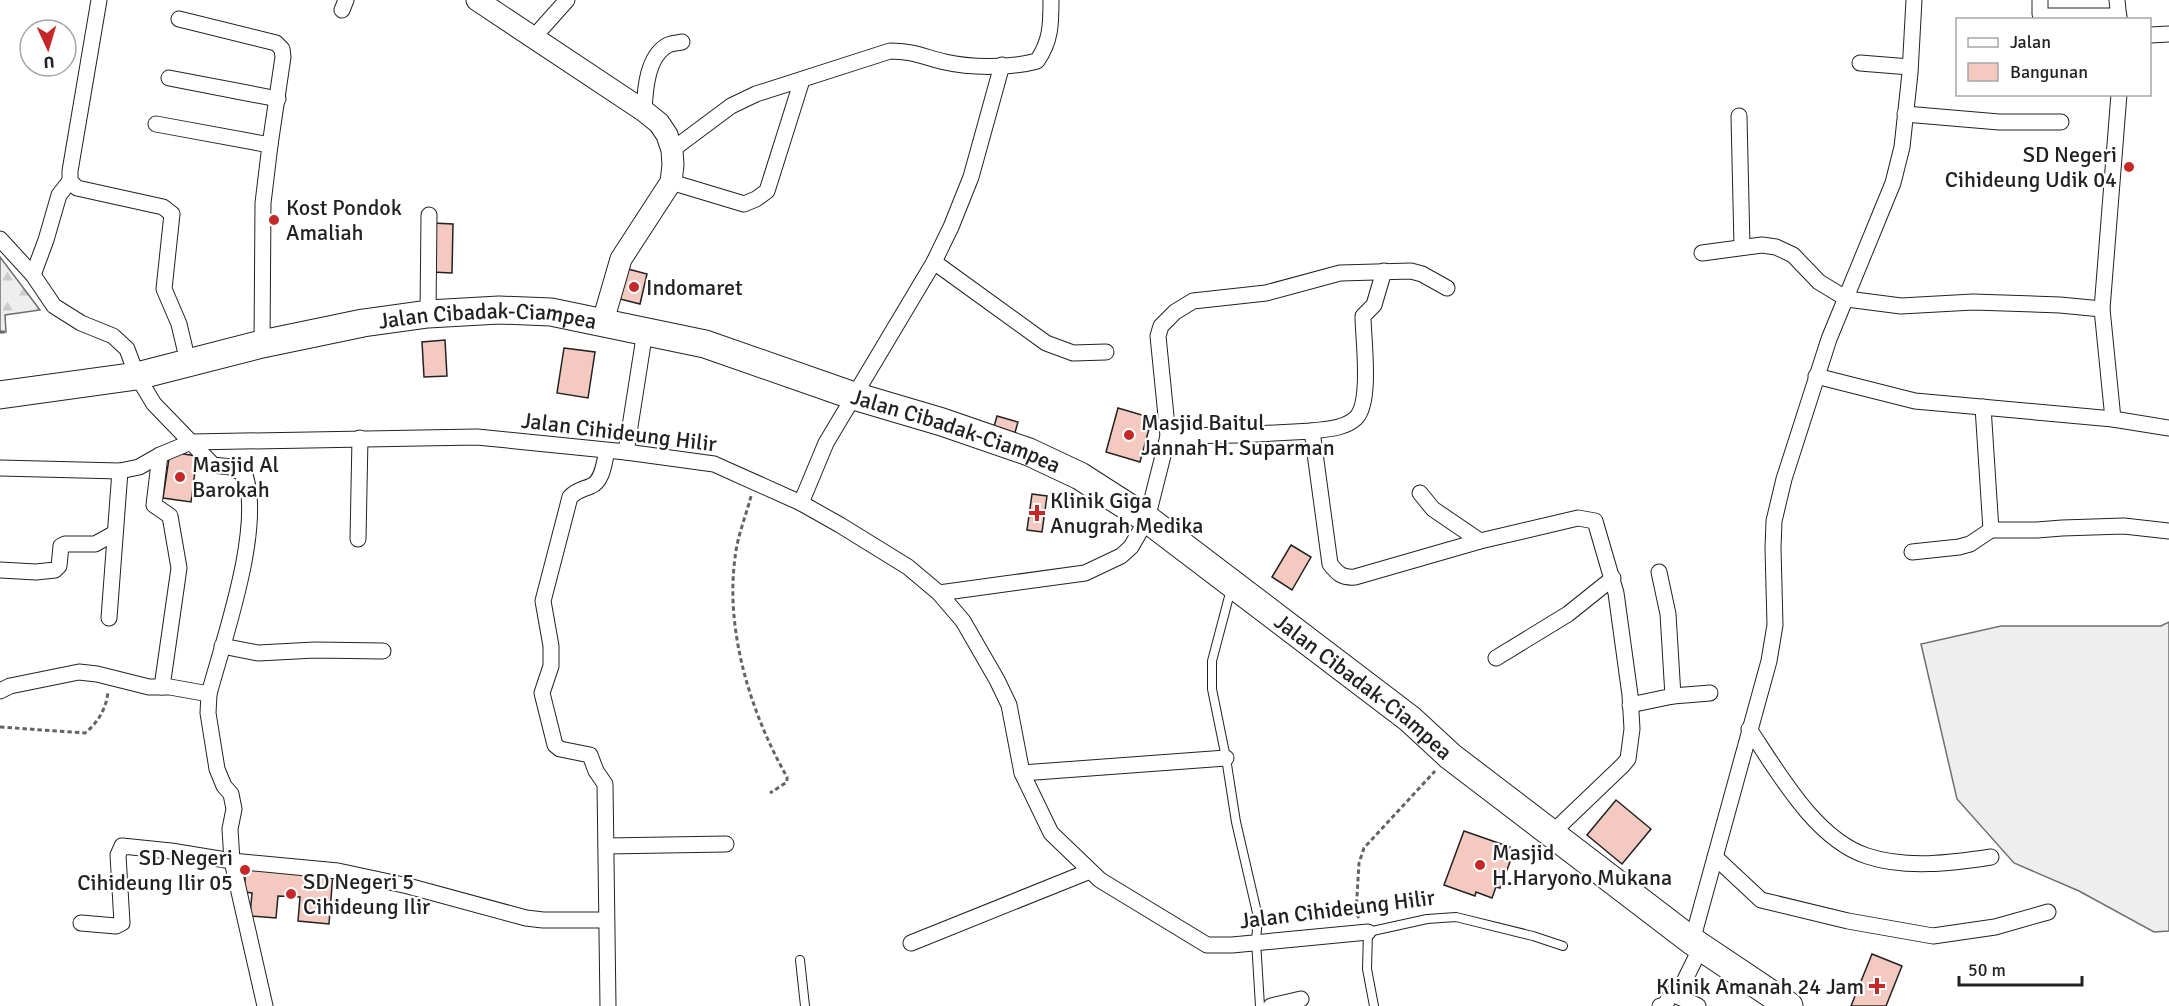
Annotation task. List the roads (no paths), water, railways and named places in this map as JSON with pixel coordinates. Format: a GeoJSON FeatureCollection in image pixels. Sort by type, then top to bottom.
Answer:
{"type":"FeatureCollection","features":[{"type":"Feature","properties":{"kind":"highway","name":"Jalan Cibadak-Ciampea"},"geometry":{"type":"LineString","coordinates":[[0,395],[137,376],[262,344],[363,323],[428,314],[499,310],[551,312],[705,344],[854,396],[942,422],[1029,452],[1080,476],[1147,519],[1410,719],[1450,756],[1697,944],[1789,1006]]}},
{"type":"Feature","properties":{"kind":"main road"},"geometry":{"type":"LineString","coordinates":[[477,0],[644,111],[659,123],[668,135],[673,165],[671,182],[621,259],[603,321]]}},
{"type":"Feature","properties":{"kind":"street"},"geometry":{"type":"LineString","coordinates":[[33,275],[59,195],[70,181],[99,0]]}},
{"type":"Feature","properties":{"kind":"street"},"geometry":{"type":"LineString","coordinates":[[534,38],[567,0]]}},
{"type":"Feature","properties":{"kind":"street"},"geometry":{"type":"LineString","coordinates":[[672,150],[731,106],[756,94],[890,51],[914,52],[961,65],[1022,65],[1037,61],[1046,48],[1051,28],[1051,0]]}},
{"type":"Feature","properties":{"kind":"street"},"geometry":{"type":"LineString","coordinates":[[1677,996],[1697,944],[1715,857],[1768,661],[1775,625],[1774,521],[1784,479],[1829,339],[1893,183],[1902,147],[1914,0]]}},
{"type":"Feature","properties":{"kind":"street"},"geometry":{"type":"LineString","coordinates":[[2040,0],[2040,14],[2043,16],[2119,18],[2117,0]]}},
{"type":"Feature","properties":{"kind":"street"},"geometry":{"type":"LineString","coordinates":[[180,20],[276,43],[282,49],[284,57],[263,203],[262,344]]}},
{"type":"Feature","properties":{"kind":"street"},"geometry":{"type":"LineString","coordinates":[[2151,35],[2169,34]]}},
{"type":"Feature","properties":{"kind":"street"},"geometry":{"type":"LineString","coordinates":[[644,111],[646,82],[650,67],[667,46],[682,42]]}},
{"type":"Feature","properties":{"kind":"street"},"geometry":{"type":"LineString","coordinates":[[1860,63],[1910,66]]}},
{"type":"Feature","properties":{"kind":"street"},"geometry":{"type":"LineString","coordinates":[[801,503],[826,443],[934,262],[963,198],[1002,65]]}},
{"type":"Feature","properties":{"kind":"street"},"geometry":{"type":"LineString","coordinates":[[169,78],[278,99]]}},
{"type":"Feature","properties":{"kind":"street"},"geometry":{"type":"LineString","coordinates":[[671,182],[744,204],[767,191],[802,80]]}},
{"type":"Feature","properties":{"kind":"street"},"geometry":{"type":"LineString","coordinates":[[2113,419],[2102,309],[2119,96]]}},
{"type":"Feature","properties":{"kind":"street"},"geometry":{"type":"LineString","coordinates":[[1905,114],[1999,122],[2061,122]]}},
{"type":"Feature","properties":{"kind":"street"},"geometry":{"type":"LineString","coordinates":[[1739,116],[1742,247]]}},
{"type":"Feature","properties":{"kind":"street"},"geometry":{"type":"LineString","coordinates":[[156,124],[270,145]]}},
{"type":"Feature","properties":{"kind":"street"},"geometry":{"type":"LineString","coordinates":[[70,181],[77,188],[163,207],[172,214],[164,289],[179,324],[188,362]]}},
{"type":"Feature","properties":{"kind":"street"},"geometry":{"type":"LineString","coordinates":[[428,314],[429,215]]}},
{"type":"Feature","properties":{"kind":"street"},"geometry":{"type":"LineString","coordinates":[[0,238],[33,275],[54,306],[81,324],[113,336],[127,349],[137,376],[154,404],[213,465],[231,467],[245,475],[250,501],[248,534],[209,694],[208,713],[217,769],[224,786],[231,794],[234,809],[230,829],[232,861],[265,1006]]}},
{"type":"Feature","properties":{"kind":"street"},"geometry":{"type":"LineString","coordinates":[[1702,253],[1742,247],[1769,246],[1793,255],[1819,282],[1847,299],[1901,306],[1972,302],[2102,309]]}},
{"type":"Feature","properties":{"kind":"street"},"geometry":{"type":"LineString","coordinates":[[934,262],[1046,343],[1073,353],[1106,352]]}},
{"type":"Feature","properties":{"kind":"street"},"geometry":{"type":"LineString","coordinates":[[1168,436],[1311,431],[1341,426],[1357,417],[1360,413],[1365,381],[1363,316],[1374,305],[1384,271]]}},
{"type":"Feature","properties":{"kind":"street"},"geometry":{"type":"LineString","coordinates":[[939,593],[1085,573],[1107,564],[1131,547],[1147,519],[1168,436],[1158,336],[1161,326],[1175,312],[1193,301],[1266,293],[1340,273],[1411,271],[1422,274],[1447,288]]}},
{"type":"Feature","properties":{"kind":"street"},"geometry":{"type":"LineString","coordinates":[[626,452],[645,331]]}},
{"type":"Feature","properties":{"kind":"street"},"geometry":{"type":"LineString","coordinates":[[1816,376],[1915,401],[2113,419],[2169,428]]}},
{"type":"Feature","properties":{"kind":"street"},"geometry":{"type":"LineString","coordinates":[[1983,407],[1991,530]]}},
{"type":"Feature","properties":{"kind":"street"},"geometry":{"type":"LineString","coordinates":[[1311,431],[1330,564],[1338,574],[1346,578],[1480,541],[1578,518],[1595,521],[1613,578],[1620,617],[1632,729],[1628,759],[1552,832]]}},
{"type":"Feature","properties":{"kind":"street","name":"Jalan Cihideung Hilir"},"geometry":{"type":"LineString","coordinates":[[191,442],[477,437],[626,452],[714,464],[801,503],[840,525],[908,567],[939,593],[963,621],[1005,696],[1009,705],[1022,773],[1051,833],[1100,880],[1201,942],[1214,945],[1368,932]]}},
{"type":"Feature","properties":{"kind":"street"},"geometry":{"type":"LineString","coordinates":[[358,539],[360,438]]}},
{"type":"Feature","properties":{"kind":"street"},"geometry":{"type":"LineString","coordinates":[[0,468],[120,471],[139,467],[191,442]]}},
{"type":"Feature","properties":{"kind":"street"},"geometry":{"type":"LineString","coordinates":[[607,451],[599,481],[593,486],[578,489],[570,497],[567,507],[543,601],[552,646],[551,666],[542,693],[555,745],[560,749],[590,755],[596,771],[605,784],[608,1006]]}},
{"type":"Feature","properties":{"kind":"street"},"geometry":{"type":"LineString","coordinates":[[160,455],[154,505],[170,516],[179,568],[162,687]]}},
{"type":"Feature","properties":{"kind":"street"},"geometry":{"type":"LineString","coordinates":[[109,618],[120,471]]}},
{"type":"Feature","properties":{"kind":"street"},"geometry":{"type":"LineString","coordinates":[[1420,494],[1433,509],[1480,541]]}},
{"type":"Feature","properties":{"kind":"street"},"geometry":{"type":"LineString","coordinates":[[1912,552],[1970,544],[1991,530],[2124,526],[2169,531]]}},
{"type":"Feature","properties":{"kind":"street"},"geometry":{"type":"LineString","coordinates":[[0,570],[36,572],[55,570],[59,566],[61,546],[95,544],[115,533]]}},
{"type":"Feature","properties":{"kind":"street"},"geometry":{"type":"LineString","coordinates":[[1659,572],[1668,614],[1673,696]]}},
{"type":"Feature","properties":{"kind":"street"},"geometry":{"type":"LineString","coordinates":[[1496,658],[1568,614],[1613,578]]}},
{"type":"Feature","properties":{"kind":"street"},"geometry":{"type":"LineString","coordinates":[[222,646],[258,653],[315,650],[383,651]]}},
{"type":"Feature","properties":{"kind":"street"},"geometry":{"type":"LineString","coordinates":[[0,691],[10,686],[79,672],[148,687],[209,694]]}},
{"type":"Feature","properties":{"kind":"street"},"geometry":{"type":"LineString","coordinates":[[1630,705],[1673,696],[1710,693]]}},
{"type":"Feature","properties":{"kind":"street"},"geometry":{"type":"LineString","coordinates":[[1749,729],[1779,774],[1807,810],[1826,830],[1856,851],[1868,857],[1925,864],[1991,857]]}},
{"type":"Feature","properties":{"kind":"street"},"geometry":{"type":"LineString","coordinates":[[1022,773],[1226,758]]}},
{"type":"Feature","properties":{"kind":"street"},"geometry":{"type":"LineString","coordinates":[[606,846],[726,844]]}},
{"type":"Feature","properties":{"kind":"street"},"geometry":{"type":"LineString","coordinates":[[81,923],[116,926],[122,923],[118,855],[122,846],[232,861],[338,871],[408,886],[526,918],[606,920]]}},
{"type":"Feature","properties":{"kind":"street"},"geometry":{"type":"LineString","coordinates":[[1715,857],[1761,900],[1848,921],[1933,936],[1995,927],[2048,912]]}},
{"type":"Feature","properties":{"kind":"street"},"geometry":{"type":"LineString","coordinates":[[911,943],[1090,871]]}},
{"type":"Feature","properties":{"kind":"street"},"geometry":{"type":"LineString","coordinates":[[1660,1006],[1665,1005],[1671,994],[1698,1006]]}},
{"type":"Feature","properties":{"kind":"street"},"geometry":{"type":"LineString","coordinates":[[1271,1006],[1301,999]]}},
{"type":"Feature","properties":{"kind":"lane"},"geometry":{"type":"LineString","coordinates":[[1232,585],[1211,674],[1236,822],[1258,917],[1259,928],[1256,941],[1260,1006]]}},
{"type":"Feature","properties":{"kind":"lane","name":"Jalan Cihideung Hilir"},"geometry":{"type":"LineString","coordinates":[[1368,932],[1427,919],[1456,917],[1533,936],[1563,946]]}},
{"type":"Feature","properties":{"kind":"lane"},"geometry":{"type":"LineString","coordinates":[[1368,932],[1367,969],[1374,1006]]}},
{"type":"Feature","properties":{"kind":"lane"},"geometry":{"type":"LineString","coordinates":[[800,960],[805,1006]]}},
{"type":"Feature","properties":{"kind":"place","name":"SD Negeri Cihideung Udik 04"},"geometry":{"type":"Point","coordinates":[2129,167]}},
{"type":"Feature","properties":{"kind":"place","name":"Kost Pondok Amaliah"},"geometry":{"type":"Point","coordinates":[274,220]}},
{"type":"Feature","properties":{"kind":"place","name":"Indomaret"},"geometry":{"type":"Point","coordinates":[634,287]}},
{"type":"Feature","properties":{"kind":"place","name":"Masjid Baitul Jannah H. Suparman"},"geometry":{"type":"Point","coordinates":[1129,435]}},
{"type":"Feature","properties":{"kind":"place","name":"Masjid Al Barokah"},"geometry":{"type":"Point","coordinates":[180,477]}},
{"type":"Feature","properties":{"kind":"place","name":"Klinik Giga Anugrah Medika"},"geometry":{"type":"Point","coordinates":[1037,513]}},
{"type":"Feature","properties":{"kind":"place","name":"Masjid H.Haryono Mukana"},"geometry":{"type":"Point","coordinates":[1480,865]}},
{"type":"Feature","properties":{"kind":"place","name":"SD Negeri Cihideung Ilir 05"},"geometry":{"type":"Point","coordinates":[245,870]}},
{"type":"Feature","properties":{"kind":"place","name":"SD Negeri 5 Cihideung Ilir"},"geometry":{"type":"Point","coordinates":[291,894]}},
{"type":"Feature","properties":{"kind":"place","name":"Klinik Amanah 24 Jam"},"geometry":{"type":"Point","coordinates":[1877,986]}}]}
